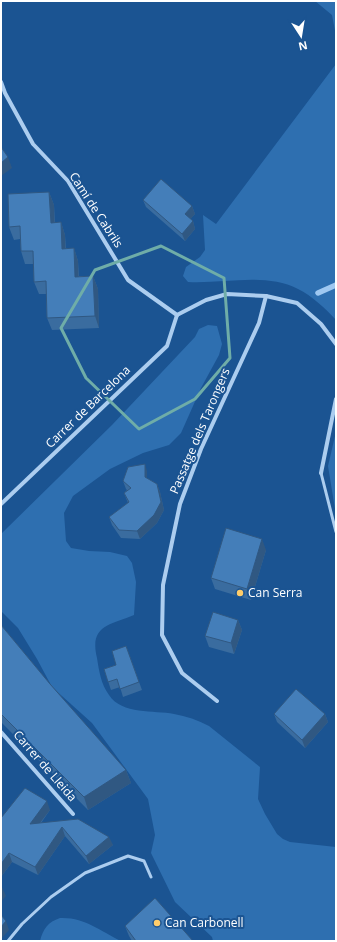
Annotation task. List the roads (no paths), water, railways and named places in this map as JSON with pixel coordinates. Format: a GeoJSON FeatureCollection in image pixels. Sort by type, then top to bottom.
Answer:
{"type":"FeatureCollection","features":[{"type":"Feature","properties":{"kind":"street","name":"Camí de Cabrils"},"geometry":{"type":"LineString","coordinates":[[1,82],[5,93],[33,144],[68,181],[128,280],[176,315]]}},
{"type":"Feature","properties":{"kind":"street"},"geometry":{"type":"LineString","coordinates":[[176,315],[206,300],[227,294],[266,296],[297,303],[321,324],[336,344]]}},
{"type":"Feature","properties":{"kind":"street","name":"Passatge dels Tarongers"},"geometry":{"type":"LineString","coordinates":[[217,701],[182,673],[162,635],[163,585],[180,504],[201,449],[259,323],[266,296]]}},
{"type":"Feature","properties":{"kind":"street","name":"Carrer de Barcelona"},"geometry":{"type":"LineString","coordinates":[[1,504],[166,346],[176,315]]}},
{"type":"Feature","properties":{"kind":"street"},"geometry":{"type":"LineString","coordinates":[[321,473],[336,399]]}},
{"type":"Feature","properties":{"kind":"street","name":"Carrer de Lleida"},"geometry":{"type":"LineString","coordinates":[[1,732],[73,814]]}},
{"type":"Feature","properties":{"kind":"lane"},"geometry":{"type":"LineString","coordinates":[[321,473],[336,532]]}},
{"type":"Feature","properties":{"kind":"lane"},"geometry":{"type":"LineString","coordinates":[[8,941],[22,924],[51,897],[85,873],[128,856],[144,861],[151,877]]}},
{"type":"Feature","properties":{"kind":"waterway"},"geometry":{"type":"LineString","coordinates":[[318,293],[336,285]]}},
{"type":"Feature","properties":{"kind":"place","name":"Can Serra"},"geometry":{"type":"Point","coordinates":[240,593]}},
{"type":"Feature","properties":{"kind":"place","name":"Can Carbonell"},"geometry":{"type":"Point","coordinates":[157,923]}}]}
